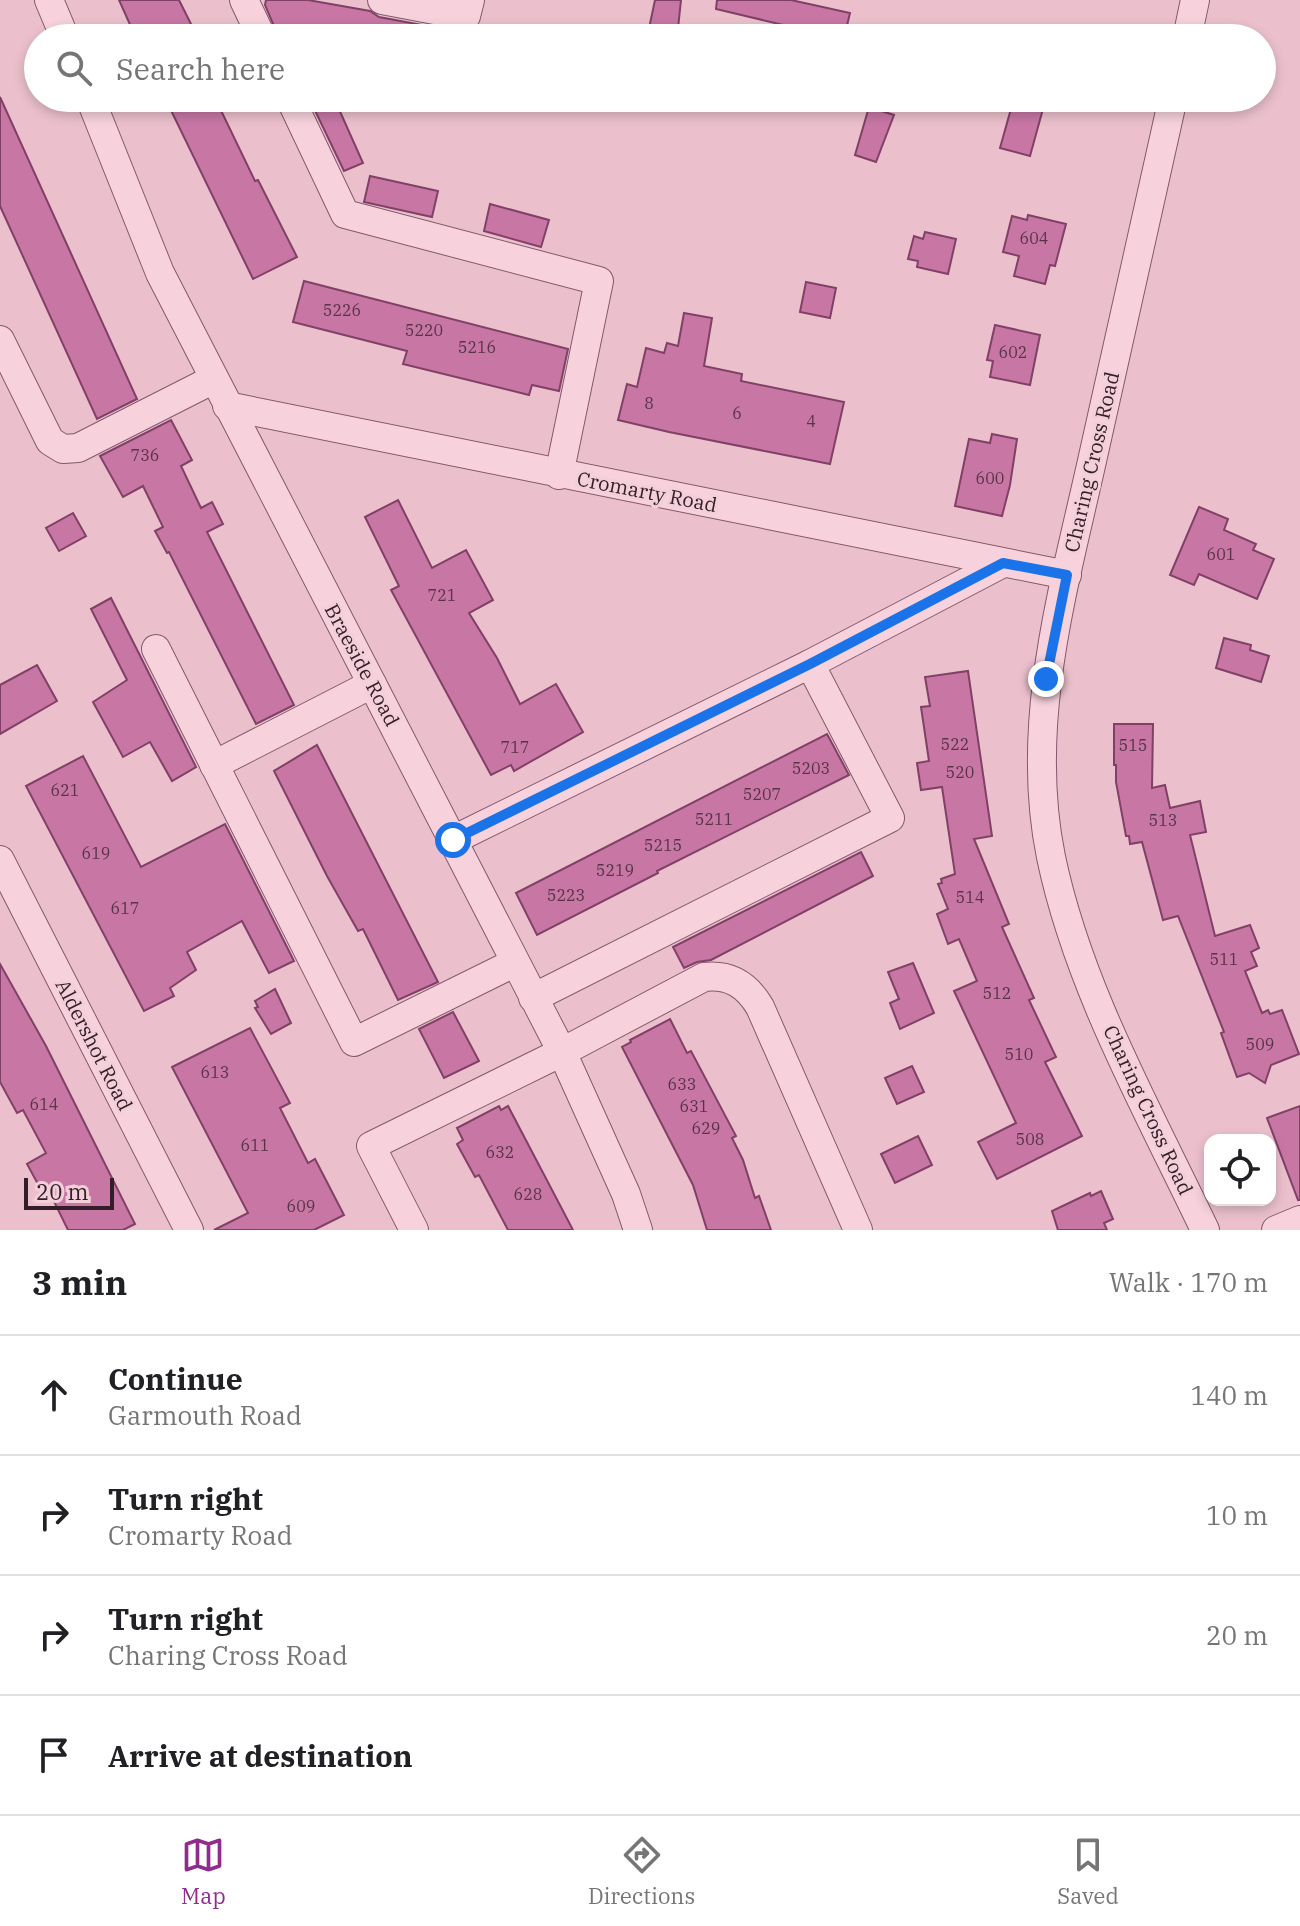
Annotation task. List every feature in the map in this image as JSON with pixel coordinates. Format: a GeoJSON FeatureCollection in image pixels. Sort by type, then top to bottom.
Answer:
{"type":"FeatureCollection","features":[{"type":"Feature","properties":{"kind":"street"},"geometry":{"type":"LineString","coordinates":[[49,0],[59,24]]}},
{"type":"Feature","properties":{"kind":"street"},"geometry":{"type":"LineString","coordinates":[[244,0],[255,24]]}},
{"type":"Feature","properties":{"kind":"street"},"geometry":{"type":"LineString","coordinates":[[382,0],[466,16],[470,0]]}},
{"type":"Feature","properties":{"kind":"street"},"geometry":{"type":"LineString","coordinates":[[1190,24],[1195,0]]}},
{"type":"Feature","properties":{"kind":"street","name":"Braeside Road"},"geometry":{"type":"LineString","coordinates":[[96,112],[160,273],[562,1052],[626,1194],[638,1230]]}},
{"type":"Feature","properties":{"kind":"street"},"geometry":{"type":"LineString","coordinates":[[297,112],[345,214],[599,281],[559,475]]}},
{"type":"Feature","properties":{"kind":"street","name":"Charing Cross Road"},"geometry":{"type":"LineString","coordinates":[[1170,112],[1046,679],[1043,789],[1051,855],[1069,927],[1098,1003],[1205,1230]]}},
{"type":"Feature","properties":{"kind":"street"},"geometry":{"type":"LineString","coordinates":[[0,340],[50,441],[63,449],[78,448],[214,379]]}},
{"type":"Feature","properties":{"kind":"street","name":"Cromarty Road"},"geometry":{"type":"LineString","coordinates":[[227,406],[1067,575]]}},
{"type":"Feature","properties":{"kind":"street"},"geometry":{"type":"LineString","coordinates":[[453,840],[810,664],[1003,563]]}},
{"type":"Feature","properties":{"kind":"street"},"geometry":{"type":"LineString","coordinates":[[156,649],[354,1042],[514,963]]}},
{"type":"Feature","properties":{"kind":"street"},"geometry":{"type":"LineString","coordinates":[[533,998],[890,818],[810,664]]}},
{"type":"Feature","properties":{"kind":"street"},"geometry":{"type":"LineString","coordinates":[[214,765],[372,684]]}},
{"type":"Feature","properties":{"kind":"street","name":"Aldershot Road"},"geometry":{"type":"LineString","coordinates":[[0,860],[189,1230]]}},
{"type":"Feature","properties":{"kind":"street"},"geometry":{"type":"LineString","coordinates":[[414,1230],[371,1146],[562,1052],[704,977],[721,975],[751,992],[760,1007],[858,1230]]}},
{"type":"Feature","properties":{"kind":"street"},"geometry":{"type":"LineString","coordinates":[[1276,1230],[1300,1220]]}},
{"type":"Feature","properties":{"kind":"building"},"geometry":{"type":"Polygon","coordinates":[[[119,0],[179,0],[191,24],[130,24],[119,0]]]}},
{"type":"Feature","properties":{"kind":"building"},"geometry":{"type":"Polygon","coordinates":[[[266,0],[308,0],[370,11],[379,17],[417,24],[273,24],[266,0]]]}},
{"type":"Feature","properties":{"kind":"building"},"geometry":{"type":"Polygon","coordinates":[[[655,0],[681,0],[678,24],[650,24],[655,0]]]}},
{"type":"Feature","properties":{"kind":"building"},"geometry":{"type":"Polygon","coordinates":[[[717,0],[791,0],[850,13],[847,24],[779,24],[716,9],[717,0]]]}},
{"type":"Feature","properties":{"kind":"building"},"geometry":{"type":"Polygon","coordinates":[[[0,97],[137,399],[97,419],[0,206],[0,97]]]}},
{"type":"Feature","properties":{"kind":"building"},"geometry":{"type":"Polygon","coordinates":[[[172,112],[222,112],[297,257],[253,279],[172,112]]]}},
{"type":"Feature","properties":{"kind":"building"},"geometry":{"type":"Polygon","coordinates":[[[316,112],[340,112],[363,163],[344,171],[316,112]]]}},
{"type":"Feature","properties":{"kind":"building"},"geometry":{"type":"Polygon","coordinates":[[[868,112],[894,115],[876,162],[855,155],[868,112]]]}},
{"type":"Feature","properties":{"kind":"building"},"geometry":{"type":"Polygon","coordinates":[[[1010,112],[1042,112],[1030,156],[1000,148],[1010,112]]]}},
{"type":"Feature","properties":{"kind":"building"},"geometry":{"type":"Polygon","coordinates":[[[370,176],[438,191],[432,217],[364,202],[370,176]]]}},
{"type":"Feature","properties":{"kind":"building"},"geometry":{"type":"Polygon","coordinates":[[[490,204],[549,220],[541,247],[484,231],[490,204]]]}},
{"type":"Feature","properties":{"kind":"building"},"geometry":{"type":"Polygon","coordinates":[[[1028,215],[1066,224],[1055,266],[1050,265],[1045,284],[1014,276],[1019,256],[1003,252],[1012,216],[1027,220],[1028,215]]]}},
{"type":"Feature","properties":{"kind":"building"},"geometry":{"type":"Polygon","coordinates":[[[925,232],[956,239],[948,274],[917,267],[918,261],[908,259],[914,236],[923,239],[925,232]]]}},
{"type":"Feature","properties":{"kind":"building"},"geometry":{"type":"Polygon","coordinates":[[[304,281],[568,349],[559,391],[532,385],[529,395],[403,364],[407,351],[293,322],[304,281]]]}},
{"type":"Feature","properties":{"kind":"building"},"geometry":{"type":"Polygon","coordinates":[[[806,282],[836,288],[830,318],[800,312],[806,282]]]}},
{"type":"Feature","properties":{"kind":"building"},"geometry":{"type":"Polygon","coordinates":[[[684,313],[712,318],[704,366],[742,374],[741,381],[844,402],[830,464],[618,420],[627,384],[637,387],[646,348],[664,353],[667,343],[678,346],[684,313]]]}},
{"type":"Feature","properties":{"kind":"building"},"geometry":{"type":"Polygon","coordinates":[[[995,325],[1040,335],[1030,385],[990,377],[993,361],[987,360],[995,325]]]}},
{"type":"Feature","properties":{"kind":"building"},"geometry":{"type":"Polygon","coordinates":[[[171,420],[192,460],[181,466],[201,508],[212,502],[223,524],[207,532],[294,705],[256,724],[169,552],[155,531],[163,527],[143,486],[123,497],[100,456],[171,420]]]}},
{"type":"Feature","properties":{"kind":"building"},"geometry":{"type":"Polygon","coordinates":[[[992,434],[1017,439],[1002,516],[955,506],[969,439],[990,443],[992,434]]]}},
{"type":"Feature","properties":{"kind":"building"},"geometry":{"type":"Polygon","coordinates":[[[398,500],[432,568],[466,550],[493,600],[469,613],[497,658],[520,704],[556,684],[583,732],[514,771],[511,765],[491,775],[391,590],[399,586],[365,517],[398,500]]]}},
{"type":"Feature","properties":{"kind":"building"},"geometry":{"type":"Polygon","coordinates":[[[1199,507],[1228,519],[1224,530],[1256,544],[1253,550],[1274,559],[1257,599],[1199,574],[1194,585],[1170,575],[1199,507]]]}},
{"type":"Feature","properties":{"kind":"building"},"geometry":{"type":"Polygon","coordinates":[[[73,513],[86,536],[59,551],[46,528],[73,513]]]}},
{"type":"Feature","properties":{"kind":"building"},"geometry":{"type":"Polygon","coordinates":[[[111,598],[196,767],[172,781],[150,742],[123,757],[93,702],[127,680],[91,609],[111,598]]]}},
{"type":"Feature","properties":{"kind":"building"},"geometry":{"type":"Polygon","coordinates":[[[1224,638],[1251,645],[1250,650],[1269,656],[1261,682],[1216,668],[1224,638]]]}},
{"type":"Feature","properties":{"kind":"building"},"geometry":{"type":"Polygon","coordinates":[[[37,665],[57,701],[0,734],[0,685],[37,665]]]}},
{"type":"Feature","properties":{"kind":"building"},"geometry":{"type":"Polygon","coordinates":[[[968,671],[992,836],[974,839],[1009,924],[1002,927],[1034,998],[1029,1000],[1056,1057],[1045,1062],[1082,1136],[997,1179],[978,1142],[1016,1123],[954,991],[977,981],[959,939],[948,944],[937,914],[948,909],[938,884],[942,883],[941,879],[955,874],[942,787],[921,790],[917,763],[929,761],[921,707],[930,706],[925,677],[968,671]]]}},
{"type":"Feature","properties":{"kind":"building"},"geometry":{"type":"Polygon","coordinates":[[[1114,724],[1153,724],[1152,788],[1165,785],[1170,808],[1200,801],[1206,832],[1190,835],[1215,936],[1250,925],[1259,948],[1251,952],[1257,966],[1245,971],[1262,1013],[1282,1010],[1299,1054],[1271,1065],[1265,1083],[1249,1073],[1237,1077],[1221,1033],[1224,1032],[1178,916],[1163,920],[1142,842],[1130,844],[1129,836],[1126,836],[1114,765],[1114,724]]]}},
{"type":"Feature","properties":{"kind":"building"},"geometry":{"type":"Polygon","coordinates":[[[827,734],[849,775],[537,935],[516,893],[827,734]]]}},
{"type":"Feature","properties":{"kind":"building"},"geometry":{"type":"Polygon","coordinates":[[[317,745],[438,982],[398,1000],[363,929],[358,931],[327,876],[274,771],[317,745]]]}},
{"type":"Feature","properties":{"kind":"building"},"geometry":{"type":"Polygon","coordinates":[[[83,756],[141,867],[225,824],[294,961],[269,973],[242,921],[187,952],[196,970],[170,988],[174,996],[144,1011],[26,786],[83,756]]]}},
{"type":"Feature","properties":{"kind":"building"},"geometry":{"type":"Polygon","coordinates":[[[861,852],[873,876],[711,960],[684,968],[673,947],[861,852]]]}},
{"type":"Feature","properties":{"kind":"building"},"geometry":{"type":"Polygon","coordinates":[[[913,963],[934,1013],[900,1029],[890,1003],[899,999],[888,972],[913,963]]]}},
{"type":"Feature","properties":{"kind":"building"},"geometry":{"type":"Polygon","coordinates":[[[0,964],[46,1046],[135,1224],[123,1230],[68,1230],[45,1183],[39,1186],[27,1164],[46,1153],[23,1110],[17,1113],[0,1082],[0,964]]]}},
{"type":"Feature","properties":{"kind":"building"},"geometry":{"type":"Polygon","coordinates":[[[275,989],[291,1023],[271,1034],[255,1008],[258,1007],[255,1001],[275,989]]]}},
{"type":"Feature","properties":{"kind":"building"},"geometry":{"type":"Polygon","coordinates":[[[453,1012],[479,1061],[444,1078],[419,1029],[453,1012]]]}},
{"type":"Feature","properties":{"kind":"building"},"geometry":{"type":"Polygon","coordinates":[[[670,1019],[687,1053],[691,1051],[736,1136],[732,1138],[771,1230],[707,1230],[693,1185],[622,1047],[670,1019]]]}},
{"type":"Feature","properties":{"kind":"building"},"geometry":{"type":"Polygon","coordinates":[[[250,1028],[290,1103],[280,1108],[308,1163],[315,1159],[344,1215],[314,1230],[214,1230],[248,1213],[172,1067],[250,1028]]]}},
{"type":"Feature","properties":{"kind":"building"},"geometry":{"type":"Polygon","coordinates":[[[912,1066],[924,1092],[897,1104],[885,1078],[912,1066]]]}},
{"type":"Feature","properties":{"kind":"building"},"geometry":{"type":"Polygon","coordinates":[[[499,1106],[501,1110],[508,1106],[573,1230],[508,1230],[479,1175],[475,1177],[457,1144],[463,1140],[457,1128],[499,1106]]]}},
{"type":"Feature","properties":{"kind":"building"},"geometry":{"type":"Polygon","coordinates":[[[1300,1106],[1300,1200],[1276,1142],[1276,1134],[1273,1134],[1267,1118],[1300,1106]]]}},
{"type":"Feature","properties":{"kind":"building"},"geometry":{"type":"Polygon","coordinates":[[[918,1136],[932,1165],[895,1183],[881,1154],[918,1136]]]}},
{"type":"Feature","properties":{"kind":"building"},"geometry":{"type":"Polygon","coordinates":[[[1101,1191],[1113,1219],[1104,1223],[1107,1230],[1058,1230],[1052,1211],[1101,1191]]]}},
{"type":"Feature","properties":{"kind":"route"},"geometry":{"type":"LineString","coordinates":[[453,840],[810,664],[1003,563],[1067,575],[1046,679]]}}]}
